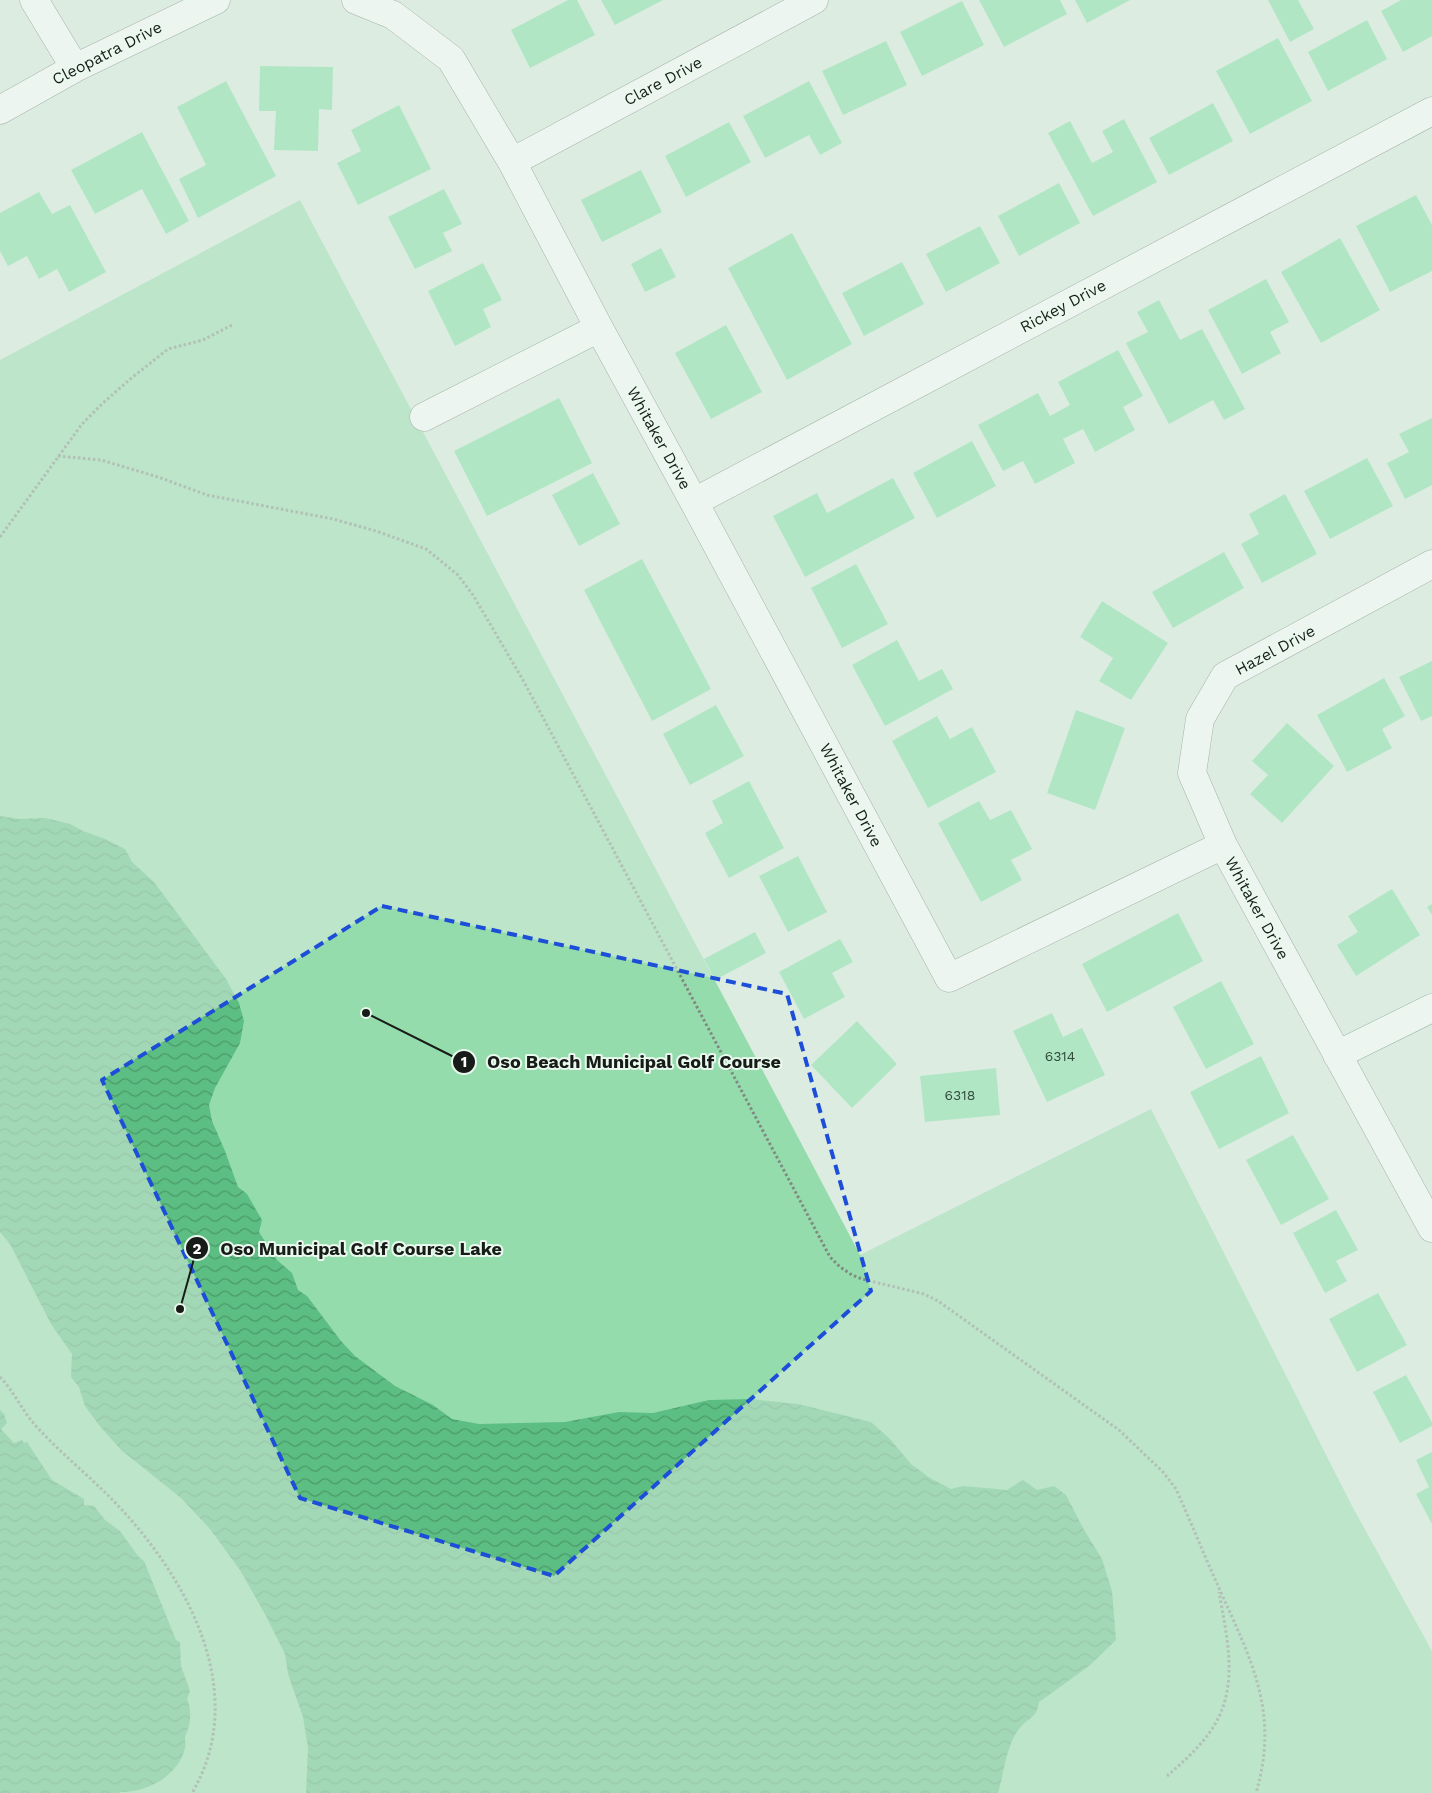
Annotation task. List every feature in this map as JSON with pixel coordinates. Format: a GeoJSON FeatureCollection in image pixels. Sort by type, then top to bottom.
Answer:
{"type":"FeatureCollection","features":[{"type":"Feature","properties":{"kind":"street"},"geometry":{"type":"LineString","coordinates":[[34,0],[75,68]]}},
{"type":"Feature","properties":{"kind":"street","name":"Cleopatra Drive"},"geometry":{"type":"LineString","coordinates":[[0,110],[75,68],[216,0]]}},
{"type":"Feature","properties":{"kind":"street","name":"Whitaker Drive"},"geometry":{"type":"LineString","coordinates":[[356,0],[393,15],[450,59],[512,162],[599,328],[949,978],[1223,845],[1432,1228]]}},
{"type":"Feature","properties":{"kind":"street","name":"Clare Drive"},"geometry":{"type":"LineString","coordinates":[[512,162],[814,0]]}},
{"type":"Feature","properties":{"kind":"street","name":"Rickey Drive"},"geometry":{"type":"LineString","coordinates":[[694,502],[1432,111]]}},
{"type":"Feature","properties":{"kind":"street"},"geometry":{"type":"LineString","coordinates":[[424,417],[599,328]]}},
{"type":"Feature","properties":{"kind":"street","name":"Hazel Drive"},"geometry":{"type":"LineString","coordinates":[[1223,845],[1192,772],[1200,719],[1225,676],[1432,564]]}},
{"type":"Feature","properties":{"kind":"street"},"geometry":{"type":"LineString","coordinates":[[1337,1055],[1432,1008]]}},
{"type":"Feature","properties":{"kind":"path"},"geometry":{"type":"LineString","coordinates":[[0,537],[82,424],[102,404],[168,349],[203,340],[232,325]]}},
{"type":"Feature","properties":{"kind":"path"},"geometry":{"type":"LineString","coordinates":[[58,456],[101,460],[207,495],[333,519],[376,531],[426,549],[458,575],[478,603],[523,680],[830,1257],[840,1268],[852,1275],[917,1292],[938,1301],[1120,1430],[1144,1452],[1176,1489],[1251,1661],[1259,1686],[1265,1733],[1260,1777],[1256,1793]]}},
{"type":"Feature","properties":{"kind":"path"},"geometry":{"type":"LineString","coordinates":[[0,1377],[34,1425],[69,1460],[93,1480],[138,1527],[177,1581],[187,1600],[210,1657],[215,1704],[211,1747],[199,1782],[192,1793]]}},
{"type":"Feature","properties":{"kind":"path"},"geometry":{"type":"LineString","coordinates":[[1167,1776],[1187,1758],[1212,1729],[1222,1711],[1228,1690],[1230,1661],[1218,1587]]}},
{"type":"Feature","properties":{"kind":"highlighted area"},"geometry":{"type":"Polygon","coordinates":[[[382,906],[787,994],[871,1291],[554,1576],[300,1498],[102,1080],[382,906]]]}},
{"type":"Feature","properties":{"kind":"shaded area"},"geometry":{"type":"Polygon","coordinates":[[[300,200],[860,1255],[1151,1109],[1351,1504],[1432,1651],[1432,1793],[0,1793],[0,360],[300,200]]]}},
{"type":"Feature","properties":{"kind":"water"},"geometry":{"type":"Polygon","coordinates":[[[0,816],[19,819],[45,818],[70,824],[125,849],[132,862],[154,882],[226,979],[239,1003],[244,1021],[240,1043],[215,1088],[209,1105],[212,1121],[238,1187],[247,1194],[262,1220],[259,1232],[277,1260],[292,1273],[298,1290],[307,1296],[341,1341],[355,1356],[395,1386],[433,1405],[452,1419],[479,1424],[565,1422],[619,1412],[653,1413],[709,1400],[751,1399],[798,1404],[871,1422],[890,1439],[911,1464],[930,1478],[951,1489],[963,1486],[1007,1490],[1023,1480],[1037,1490],[1054,1486],[1066,1495],[1102,1559],[1112,1591],[1116,1640],[1089,1666],[1039,1702],[1034,1715],[1019,1729],[1011,1743],[998,1793],[306,1793],[308,1748],[303,1717],[288,1674],[285,1654],[266,1616],[240,1570],[210,1529],[181,1498],[121,1450],[85,1406],[79,1387],[71,1377],[72,1354],[51,1324],[10,1244],[0,1232],[0,816]]]}},
{"type":"Feature","properties":{"kind":"water"},"geometry":{"type":"Polygon","coordinates":[[[0,1410],[4,1414],[7,1423],[1,1429],[14,1443],[22,1440],[24,1443],[27,1442],[52,1480],[84,1499],[84,1505],[94,1506],[105,1520],[120,1531],[138,1556],[144,1561],[176,1640],[180,1642],[181,1666],[190,1691],[187,1699],[190,1718],[185,1737],[185,1747],[182,1758],[176,1766],[169,1774],[151,1786],[119,1793],[0,1793],[0,1410]]]}},
{"type":"Feature","properties":{"kind":"building"},"geometry":{"type":"Polygon","coordinates":[[[568,0],[577,0],[595,35],[530,68],[511,30],[568,0]]]}},
{"type":"Feature","properties":{"kind":"building"},"geometry":{"type":"Polygon","coordinates":[[[601,0],[663,0],[615,25],[601,0]]]}},
{"type":"Feature","properties":{"kind":"building"},"geometry":{"type":"Polygon","coordinates":[[[979,0],[1060,0],[1067,14],[1004,47],[979,0]]]}},
{"type":"Feature","properties":{"kind":"building"},"geometry":{"type":"Polygon","coordinates":[[[1075,0],[1130,0],[1087,23],[1075,0]]]}},
{"type":"Feature","properties":{"kind":"building"},"geometry":{"type":"Polygon","coordinates":[[[1268,0],[1298,0],[1314,29],[1290,42],[1268,0]]]}},
{"type":"Feature","properties":{"kind":"building"},"geometry":{"type":"Polygon","coordinates":[[[1401,0],[1432,0],[1432,36],[1403,52],[1381,11],[1401,0]]]}},
{"type":"Feature","properties":{"kind":"building"},"geometry":{"type":"Polygon","coordinates":[[[962,1],[984,45],[922,76],[900,32],[962,1]]]}},
{"type":"Feature","properties":{"kind":"building"},"geometry":{"type":"Polygon","coordinates":[[[1367,20],[1387,59],[1328,91],[1308,52],[1367,20]]]}},
{"type":"Feature","properties":{"kind":"building"},"geometry":{"type":"Polygon","coordinates":[[[1278,38],[1312,101],[1250,134],[1216,71],[1278,38]]]}},
{"type":"Feature","properties":{"kind":"building"},"geometry":{"type":"Polygon","coordinates":[[[886,41],[907,85],[843,115],[822,71],[886,41]]]}},
{"type":"Feature","properties":{"kind":"building"},"geometry":{"type":"Polygon","coordinates":[[[260,66],[333,67],[332,110],[319,109],[318,151],[274,150],[276,111],[259,111],[260,66]]]}},
{"type":"Feature","properties":{"kind":"building"},"geometry":{"type":"Polygon","coordinates":[[[226,81],[276,176],[198,218],[179,179],[206,165],[177,107],[226,81]]]}},
{"type":"Feature","properties":{"kind":"building"},"geometry":{"type":"Polygon","coordinates":[[[809,81],[842,143],[820,155],[809,135],[765,158],[743,116],[809,81]]]}},
{"type":"Feature","properties":{"kind":"building"},"geometry":{"type":"Polygon","coordinates":[[[1213,103],[1233,141],[1169,175],[1149,138],[1213,103]]]}},
{"type":"Feature","properties":{"kind":"building"},"geometry":{"type":"Polygon","coordinates":[[[399,105],[431,169],[358,205],[337,163],[361,151],[351,130],[399,105]]]}},
{"type":"Feature","properties":{"kind":"building"},"geometry":{"type":"Polygon","coordinates":[[[1124,119],[1157,182],[1093,216],[1048,133],[1070,121],[1092,163],[1113,152],[1102,131],[1124,119]]]}},
{"type":"Feature","properties":{"kind":"building"},"geometry":{"type":"Polygon","coordinates":[[[729,122],[751,162],[686,197],[665,156],[729,122]]]}},
{"type":"Feature","properties":{"kind":"building"},"geometry":{"type":"Polygon","coordinates":[[[142,132],[189,221],[166,234],[142,189],[95,214],[71,170],[142,132]]]}},
{"type":"Feature","properties":{"kind":"building"},"geometry":{"type":"Polygon","coordinates":[[[641,170],[662,212],[602,242],[581,200],[641,170]]]}},
{"type":"Feature","properties":{"kind":"building"},"geometry":{"type":"Polygon","coordinates":[[[1059,183],[1080,223],[1019,256],[998,216],[1059,183]]]}},
{"type":"Feature","properties":{"kind":"building"},"geometry":{"type":"Polygon","coordinates":[[[444,189],[462,224],[443,233],[452,251],[415,269],[388,217],[444,189]]]}},
{"type":"Feature","properties":{"kind":"building"},"geometry":{"type":"Polygon","coordinates":[[[39,192],[52,214],[70,205],[106,272],[69,292],[57,269],[39,279],[27,256],[8,266],[0,251],[0,213],[39,192]]]}},
{"type":"Feature","properties":{"kind":"building"},"geometry":{"type":"Polygon","coordinates":[[[1416,195],[1432,225],[1432,271],[1390,292],[1356,226],[1416,195]]]}},
{"type":"Feature","properties":{"kind":"building"},"geometry":{"type":"Polygon","coordinates":[[[980,226],[1000,263],[946,292],[926,254],[980,226]]]}},
{"type":"Feature","properties":{"kind":"building"},"geometry":{"type":"Polygon","coordinates":[[[792,233],[852,344],[787,380],[728,268],[792,233]]]}},
{"type":"Feature","properties":{"kind":"building"},"geometry":{"type":"Polygon","coordinates":[[[1340,238],[1380,310],[1321,343],[1281,272],[1340,238]]]}},
{"type":"Feature","properties":{"kind":"building"},"geometry":{"type":"Polygon","coordinates":[[[661,248],[676,277],[645,292],[631,264],[661,248]]]}},
{"type":"Feature","properties":{"kind":"building"},"geometry":{"type":"Polygon","coordinates":[[[902,262],[924,304],[864,336],[842,293],[902,262]]]}},
{"type":"Feature","properties":{"kind":"building"},"geometry":{"type":"Polygon","coordinates":[[[483,263],[502,300],[483,309],[491,327],[455,346],[428,291],[483,263]]]}},
{"type":"Feature","properties":{"kind":"building"},"geometry":{"type":"Polygon","coordinates":[[[1266,279],[1289,322],[1270,332],[1281,353],[1242,374],[1208,310],[1266,279]]]}},
{"type":"Feature","properties":{"kind":"building"},"geometry":{"type":"Polygon","coordinates":[[[1159,300],[1180,340],[1202,329],[1245,409],[1224,420],[1213,400],[1169,424],[1126,343],[1148,332],[1137,312],[1159,300]]]}},
{"type":"Feature","properties":{"kind":"building"},"geometry":{"type":"Polygon","coordinates":[[[726,325],[762,392],[711,419],[675,353],[726,325]]]}},
{"type":"Feature","properties":{"kind":"building"},"geometry":{"type":"Polygon","coordinates":[[[1118,350],[1143,396],[1123,407],[1135,430],[1095,452],[1083,429],[1063,439],[1075,463],[1035,484],[1023,461],[1003,471],[978,425],[1038,393],[1050,416],[1070,405],[1058,382],[1118,350]]]}},
{"type":"Feature","properties":{"kind":"building"},"geometry":{"type":"Polygon","coordinates":[[[559,398],[592,463],[487,516],[454,451],[559,398]]]}},
{"type":"Feature","properties":{"kind":"building"},"geometry":{"type":"Polygon","coordinates":[[[1432,418],[1432,485],[1405,499],[1387,463],[1409,452],[1399,434],[1432,418]]]}},
{"type":"Feature","properties":{"kind":"building"},"geometry":{"type":"Polygon","coordinates":[[[972,441],[996,486],[937,518],[913,473],[972,441]]]}},
{"type":"Feature","properties":{"kind":"building"},"geometry":{"type":"Polygon","coordinates":[[[1367,458],[1393,506],[1330,539],[1304,491],[1367,458]]]}},
{"type":"Feature","properties":{"kind":"building"},"geometry":{"type":"Polygon","coordinates":[[[593,473],[620,524],[579,546],[552,495],[593,473]]]}},
{"type":"Feature","properties":{"kind":"building"},"geometry":{"type":"Polygon","coordinates":[[[893,478],[915,518],[805,577],[773,516],[817,493],[827,513],[893,478]]]}},
{"type":"Feature","properties":{"kind":"building"},"geometry":{"type":"Polygon","coordinates":[[[1285,494],[1317,554],[1262,583],[1241,544],[1259,534],[1249,514],[1285,494]]]}},
{"type":"Feature","properties":{"kind":"building"},"geometry":{"type":"Polygon","coordinates":[[[1224,552],[1244,588],[1173,628],[1152,592],[1224,552]]]}},
{"type":"Feature","properties":{"kind":"building"},"geometry":{"type":"Polygon","coordinates":[[[642,559],[711,689],[652,721],[584,590],[642,559]]]}},
{"type":"Feature","properties":{"kind":"building"},"geometry":{"type":"Polygon","coordinates":[[[856,564],[888,624],[842,648],[811,588],[856,564]]]}},
{"type":"Feature","properties":{"kind":"building"},"geometry":{"type":"Polygon","coordinates":[[[1102,601],[1168,643],[1131,700],[1099,681],[1113,658],[1080,637],[1102,601]]]}},
{"type":"Feature","properties":{"kind":"building"},"geometry":{"type":"Polygon","coordinates":[[[897,640],[919,681],[942,669],[953,689],[885,726],[852,665],[897,640]]]}},
{"type":"Feature","properties":{"kind":"building"},"geometry":{"type":"Polygon","coordinates":[[[1432,661],[1432,716],[1421,721],[1399,677],[1432,661]]]}},
{"type":"Feature","properties":{"kind":"building"},"geometry":{"type":"Polygon","coordinates":[[[1384,678],[1405,716],[1382,729],[1392,748],[1347,772],[1317,715],[1384,678]]]}},
{"type":"Feature","properties":{"kind":"building"},"geometry":{"type":"Polygon","coordinates":[[[716,705],[744,756],[690,785],[663,734],[716,705]]]}},
{"type":"Feature","properties":{"kind":"building"},"geometry":{"type":"Polygon","coordinates":[[[1076,710],[1125,728],[1095,810],[1047,793],[1076,710]]]}},
{"type":"Feature","properties":{"kind":"building"},"geometry":{"type":"Polygon","coordinates":[[[937,716],[950,739],[972,727],[996,772],[928,808],[892,741],[937,716]]]}},
{"type":"Feature","properties":{"kind":"building"},"geometry":{"type":"Polygon","coordinates":[[[1287,723],[1334,766],[1282,823],[1250,794],[1268,775],[1252,761],[1287,723]]]}},
{"type":"Feature","properties":{"kind":"building"},"geometry":{"type":"Polygon","coordinates":[[[749,781],[784,848],[729,878],[705,833],[723,823],[712,801],[749,781]]]}},
{"type":"Feature","properties":{"kind":"building"},"geometry":{"type":"Polygon","coordinates":[[[979,801],[990,820],[1011,810],[1032,849],[1011,860],[1022,880],[981,902],[938,823],[979,801]]]}},
{"type":"Feature","properties":{"kind":"building"},"geometry":{"type":"Polygon","coordinates":[[[798,856],[827,912],[788,932],[759,876],[798,856]]]}},
{"type":"Feature","properties":{"kind":"building"},"geometry":{"type":"Polygon","coordinates":[[[1392,889],[1420,935],[1356,976],[1337,945],[1358,932],[1348,916],[1392,889]]]}},
{"type":"Feature","properties":{"kind":"building"},"geometry":{"type":"Polygon","coordinates":[[[1432,904],[1432,915],[1427,907],[1432,904]]]}},
{"type":"Feature","properties":{"kind":"building"},"geometry":{"type":"Polygon","coordinates":[[[1178,913],[1203,961],[1107,1012],[1082,964],[1178,913]]]}},
{"type":"Feature","properties":{"kind":"building"},"geometry":{"type":"Polygon","coordinates":[[[755,932],[766,953],[715,980],[704,959],[755,932]]]}},
{"type":"Feature","properties":{"kind":"building"},"geometry":{"type":"Polygon","coordinates":[[[840,939],[853,962],[832,973],[845,997],[804,1019],[779,972],[840,939]]]}},
{"type":"Feature","properties":{"kind":"building"},"geometry":{"type":"Polygon","coordinates":[[[1221,981],[1254,1044],[1206,1069],[1173,1007],[1221,981]]]}},
{"type":"Feature","properties":{"kind":"building"},"geometry":{"type":"Polygon","coordinates":[[[1052,1013],[1063,1037],[1082,1028],[1105,1075],[1047,1102],[1013,1031],[1052,1013]]]}},
{"type":"Feature","properties":{"kind":"building"},"geometry":{"type":"Polygon","coordinates":[[[857,1021],[897,1064],[852,1108],[811,1065],[857,1021]]]}},
{"type":"Feature","properties":{"kind":"building"},"geometry":{"type":"Polygon","coordinates":[[[1261,1056],[1289,1113],[1219,1149],[1190,1092],[1261,1056]]]}},
{"type":"Feature","properties":{"kind":"building"},"geometry":{"type":"Polygon","coordinates":[[[996,1068],[1000,1115],[925,1122],[920,1076],[996,1068]]]}},
{"type":"Feature","properties":{"kind":"building"},"geometry":{"type":"Polygon","coordinates":[[[1293,1135],[1329,1199],[1281,1225],[1246,1160],[1293,1135]]]}},
{"type":"Feature","properties":{"kind":"building"},"geometry":{"type":"Polygon","coordinates":[[[1336,1210],[1358,1250],[1336,1261],[1347,1281],[1325,1293],[1293,1233],[1336,1210]]]}},
{"type":"Feature","properties":{"kind":"building"},"geometry":{"type":"Polygon","coordinates":[[[1378,1293],[1407,1345],[1357,1372],[1329,1319],[1378,1293]]]}},
{"type":"Feature","properties":{"kind":"building"},"geometry":{"type":"Polygon","coordinates":[[[1406,1375],[1432,1422],[1432,1426],[1400,1443],[1373,1392],[1406,1375]]]}},
{"type":"Feature","properties":{"kind":"building"},"geometry":{"type":"Polygon","coordinates":[[[1432,1452],[1432,1524],[1416,1494],[1429,1487],[1416,1460],[1432,1452]]]}},
{"type":"Feature","properties":{"kind":"place","name":"Oso Beach Municipal Golf Course"},"geometry":{"type":"Point","coordinates":[366,1013]}},
{"type":"Feature","properties":{"kind":"place","name":"Oso Municipal Golf Course Lake"},"geometry":{"type":"Point","coordinates":[180,1309]}}]}
